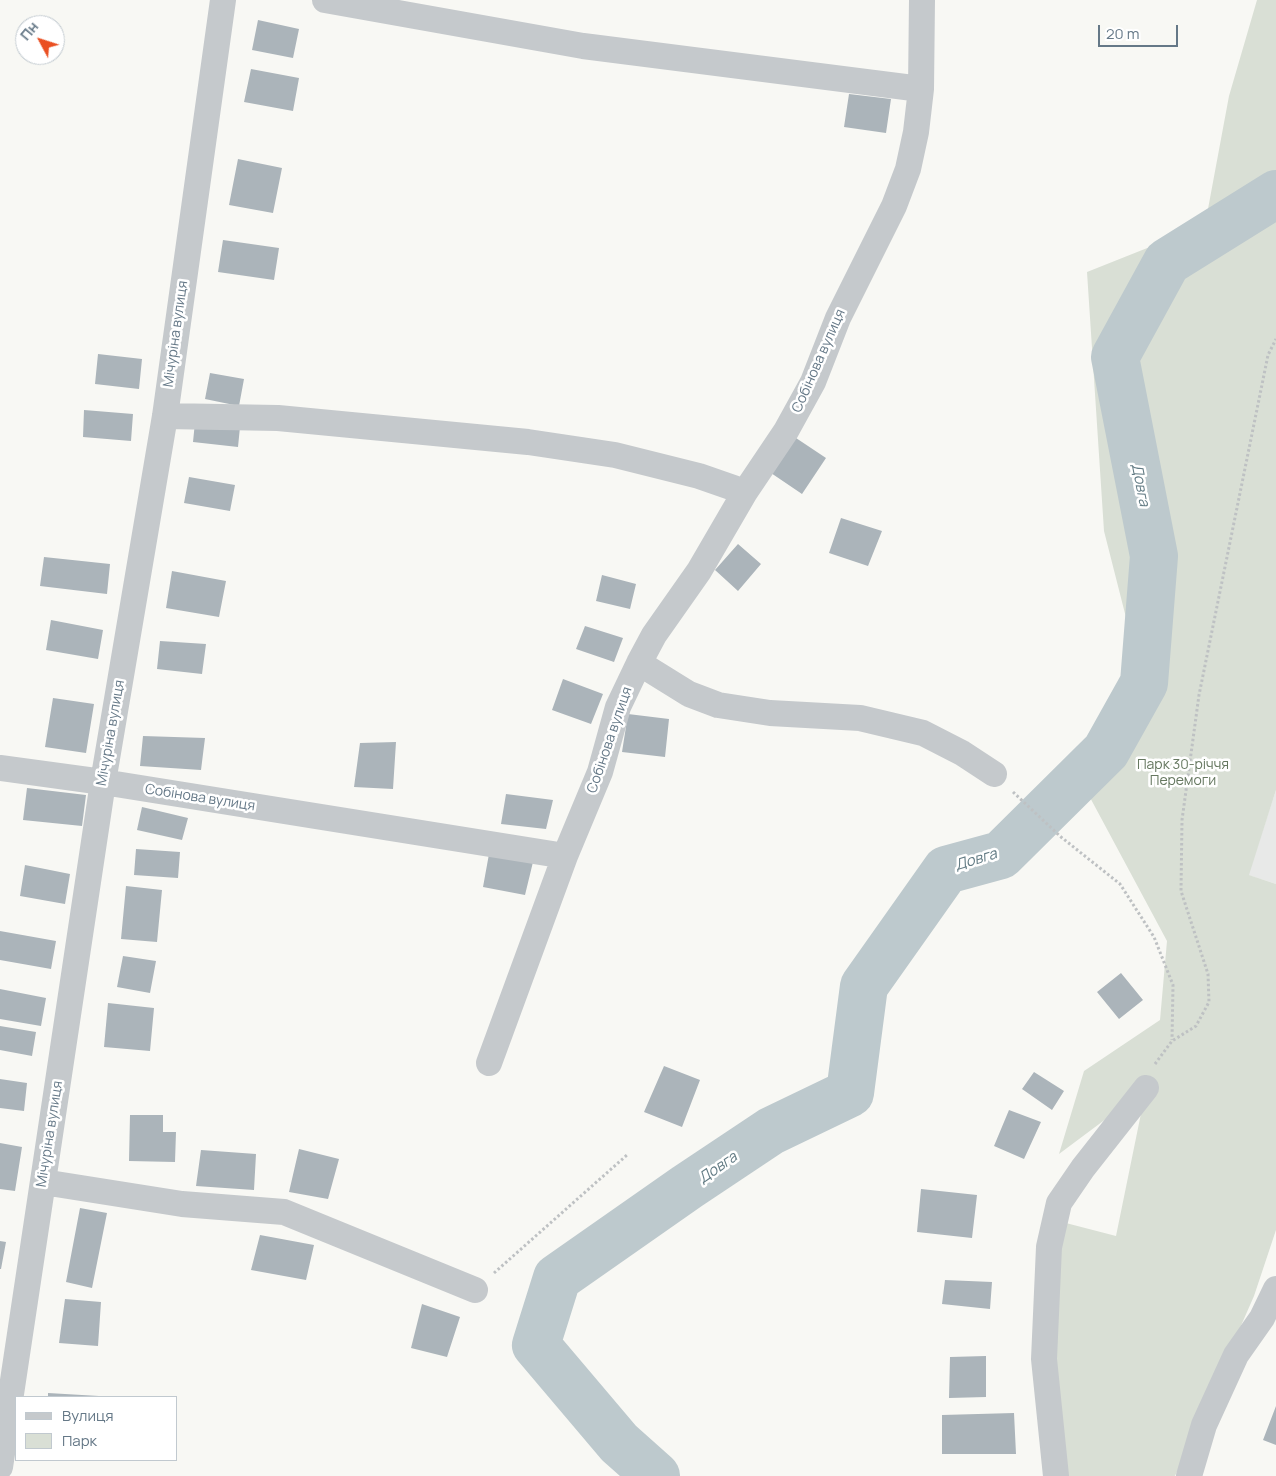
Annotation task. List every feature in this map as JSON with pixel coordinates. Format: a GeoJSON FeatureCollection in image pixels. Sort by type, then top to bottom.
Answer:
{"type":"FeatureCollection","features":[{"type":"Feature","properties":{"kind":"street","name":"Мічуріна вулиця"},"geometry":{"type":"LineString","coordinates":[[0,1467],[102,782],[165,416],[222,0]]}},
{"type":"Feature","properties":{"kind":"street"},"geometry":{"type":"LineString","coordinates":[[325,0],[583,46],[920,90]]}},
{"type":"Feature","properties":{"kind":"street","name":"Собінова вулиця"},"geometry":{"type":"LineString","coordinates":[[0,768],[102,782],[565,856],[600,772],[618,707],[638,663],[654,635],[698,571],[745,492],[786,431],[813,382],[838,318],[894,206],[908,169],[916,132],[920,90],[922,0]]}},
{"type":"Feature","properties":{"kind":"street"},"geometry":{"type":"LineString","coordinates":[[165,416],[278,418],[528,442],[615,455],[699,476],[745,492]]}},
{"type":"Feature","properties":{"kind":"street"},"geometry":{"type":"LineString","coordinates":[[638,663],[689,694],[718,705],[770,713],[860,718],[923,733],[962,753],[994,774]]}},
{"type":"Feature","properties":{"kind":"street"},"geometry":{"type":"LineString","coordinates":[[489,1063],[565,856]]}},
{"type":"Feature","properties":{"kind":"street"},"geometry":{"type":"LineString","coordinates":[[1056,1476],[1044,1359],[1048,1247],[1059,1203],[1083,1168],[1146,1088]]}},
{"type":"Feature","properties":{"kind":"street"},"geometry":{"type":"LineString","coordinates":[[43,1182],[182,1204],[284,1212],[475,1290]]}},
{"type":"Feature","properties":{"kind":"street"},"geometry":{"type":"LineString","coordinates":[[1189,1476],[1204,1425],[1236,1355],[1262,1318],[1276,1288]]}},
{"type":"Feature","properties":{"kind":"path"},"geometry":{"type":"LineString","coordinates":[[1146,1088],[1154,1066],[1163,1050],[1172,1041],[1196,1026],[1209,1002],[1208,974],[1181,891],[1182,820],[1199,695],[1268,355],[1276,338]]}},
{"type":"Feature","properties":{"kind":"path"},"geometry":{"type":"LineString","coordinates":[[1034,813],[1120,884],[1154,937],[1173,985],[1172,1041]]}},
{"type":"Feature","properties":{"kind":"path"},"geometry":{"type":"LineString","coordinates":[[475,1290],[627,1155]]}},
{"type":"Feature","properties":{"kind":"shaded area"},"geometry":{"type":"Polygon","coordinates":[[[1276,790],[1276,884],[1248,875],[1276,790]]]}},
{"type":"Feature","properties":{"kind":"green space","name":"Парк 30-річчя Перемоги"},"geometry":{"type":"Polygon","coordinates":[[[1257,0],[1276,0],[1276,790],[1249,875],[1276,884],[1276,1230],[1254,1296],[1175,1476],[1064,1476],[1053,1341],[1062,1222],[1116,1236],[1146,1089],[1059,1154],[1084,1071],[1160,1020],[1167,941],[1079,777],[1134,649],[1104,531],[1087,272],[1205,225],[1229,96],[1257,0]]]}},
{"type":"Feature","properties":{"kind":"building"},"geometry":{"type":"Polygon","coordinates":[[[258,20],[299,29],[293,58],[252,50],[258,20]]]}},
{"type":"Feature","properties":{"kind":"building"},"geometry":{"type":"Polygon","coordinates":[[[251,69],[299,78],[293,111],[244,102],[251,69]]]}},
{"type":"Feature","properties":{"kind":"building"},"geometry":{"type":"Polygon","coordinates":[[[849,94],[891,99],[886,133],[844,127],[849,94]]]}},
{"type":"Feature","properties":{"kind":"building"},"geometry":{"type":"Polygon","coordinates":[[[238,159],[282,168],[273,213],[229,205],[238,159]]]}},
{"type":"Feature","properties":{"kind":"building"},"geometry":{"type":"Polygon","coordinates":[[[223,240],[279,248],[274,280],[218,272],[223,240]]]}},
{"type":"Feature","properties":{"kind":"building"},"geometry":{"type":"Polygon","coordinates":[[[98,354],[142,359],[139,389],[95,384],[98,354]]]}},
{"type":"Feature","properties":{"kind":"building"},"geometry":{"type":"Polygon","coordinates":[[[210,373],[244,379],[239,406],[205,399],[210,373]]]}},
{"type":"Feature","properties":{"kind":"building"},"geometry":{"type":"Polygon","coordinates":[[[84,410],[133,414],[131,441],[83,437],[84,410]]]}},
{"type":"Feature","properties":{"kind":"building"},"geometry":{"type":"Polygon","coordinates":[[[195,422],[240,427],[238,447],[193,442],[195,422]]]}},
{"type":"Feature","properties":{"kind":"building"},"geometry":{"type":"Polygon","coordinates":[[[796,438],[826,458],[802,494],[771,473],[796,438]]]}},
{"type":"Feature","properties":{"kind":"building"},"geometry":{"type":"Polygon","coordinates":[[[189,477],[235,485],[230,511],[184,503],[189,477]]]}},
{"type":"Feature","properties":{"kind":"building"},"geometry":{"type":"Polygon","coordinates":[[[841,518],[882,531],[868,566],[829,553],[841,518]]]}},
{"type":"Feature","properties":{"kind":"building"},"geometry":{"type":"Polygon","coordinates":[[[738,544],[761,564],[738,591],[715,570],[738,544]]]}},
{"type":"Feature","properties":{"kind":"building"},"geometry":{"type":"Polygon","coordinates":[[[44,557],[110,564],[107,594],[40,586],[44,557]]]}},
{"type":"Feature","properties":{"kind":"building"},"geometry":{"type":"Polygon","coordinates":[[[172,571],[226,581],[219,617],[166,608],[172,571]]]}},
{"type":"Feature","properties":{"kind":"building"},"geometry":{"type":"Polygon","coordinates":[[[602,575],[636,584],[630,609],[596,601],[602,575]]]}},
{"type":"Feature","properties":{"kind":"building"},"geometry":{"type":"Polygon","coordinates":[[[51,620],[103,630],[98,659],[46,650],[51,620]]]}},
{"type":"Feature","properties":{"kind":"building"},"geometry":{"type":"Polygon","coordinates":[[[585,626],[623,638],[614,662],[576,649],[585,626]]]}},
{"type":"Feature","properties":{"kind":"building"},"geometry":{"type":"Polygon","coordinates":[[[160,641],[206,644],[202,674],[157,669],[160,641]]]}},
{"type":"Feature","properties":{"kind":"building"},"geometry":{"type":"Polygon","coordinates":[[[563,679],[603,694],[591,724],[552,710],[563,679]]]}},
{"type":"Feature","properties":{"kind":"building"},"geometry":{"type":"Polygon","coordinates":[[[53,698],[94,704],[86,753],[45,747],[53,698]]]}},
{"type":"Feature","properties":{"kind":"building"},"geometry":{"type":"Polygon","coordinates":[[[628,714],[669,719],[665,757],[622,752],[628,714]]]}},
{"type":"Feature","properties":{"kind":"building"},"geometry":{"type":"Polygon","coordinates":[[[143,736],[205,738],[201,770],[140,766],[143,736]]]}},
{"type":"Feature","properties":{"kind":"building"},"geometry":{"type":"Polygon","coordinates":[[[396,742],[393,789],[354,787],[360,743],[396,742]]]}},
{"type":"Feature","properties":{"kind":"building"},"geometry":{"type":"Polygon","coordinates":[[[27,788],[86,795],[82,826],[23,820],[27,788]]]}},
{"type":"Feature","properties":{"kind":"building"},"geometry":{"type":"Polygon","coordinates":[[[506,794],[553,800],[546,829],[501,824],[506,794]]]}},
{"type":"Feature","properties":{"kind":"building"},"geometry":{"type":"Polygon","coordinates":[[[142,807],[188,818],[182,840],[137,830],[142,807]]]}},
{"type":"Feature","properties":{"kind":"building"},"geometry":{"type":"Polygon","coordinates":[[[136,849],[180,852],[178,878],[134,875],[136,849]]]}},
{"type":"Feature","properties":{"kind":"building"},"geometry":{"type":"Polygon","coordinates":[[[489,854],[533,862],[525,895],[483,887],[489,854]]]}},
{"type":"Feature","properties":{"kind":"building"},"geometry":{"type":"Polygon","coordinates":[[[25,865],[70,874],[65,904],[20,896],[25,865]]]}},
{"type":"Feature","properties":{"kind":"building"},"geometry":{"type":"Polygon","coordinates":[[[126,886],[162,890],[157,942],[121,939],[126,886]]]}},
{"type":"Feature","properties":{"kind":"building"},"geometry":{"type":"Polygon","coordinates":[[[0,931],[56,941],[51,969],[0,960],[0,931]]]}},
{"type":"Feature","properties":{"kind":"building"},"geometry":{"type":"Polygon","coordinates":[[[123,956],[156,961],[150,993],[117,987],[123,956]]]}},
{"type":"Feature","properties":{"kind":"building"},"geometry":{"type":"Polygon","coordinates":[[[1121,973],[1143,1000],[1119,1019],[1097,992],[1121,973]]]}},
{"type":"Feature","properties":{"kind":"building"},"geometry":{"type":"Polygon","coordinates":[[[0,989],[46,998],[41,1026],[0,1019],[0,989]]]}},
{"type":"Feature","properties":{"kind":"building"},"geometry":{"type":"Polygon","coordinates":[[[108,1003],[154,1008],[150,1051],[104,1047],[108,1003]]]}},
{"type":"Feature","properties":{"kind":"building"},"geometry":{"type":"Polygon","coordinates":[[[0,1026],[36,1032],[32,1056],[0,1050],[0,1026]]]}},
{"type":"Feature","properties":{"kind":"building"},"geometry":{"type":"Polygon","coordinates":[[[664,1066],[700,1080],[682,1127],[644,1112],[664,1066]]]}},
{"type":"Feature","properties":{"kind":"building"},"geometry":{"type":"Polygon","coordinates":[[[1034,1072],[1064,1091],[1052,1110],[1022,1089],[1034,1072]]]}},
{"type":"Feature","properties":{"kind":"building"},"geometry":{"type":"Polygon","coordinates":[[[0,1079],[27,1083],[24,1111],[0,1108],[0,1079]]]}},
{"type":"Feature","properties":{"kind":"building"},"geometry":{"type":"Polygon","coordinates":[[[1009,1110],[1041,1122],[1024,1159],[994,1146],[1009,1110]]]}},
{"type":"Feature","properties":{"kind":"building"},"geometry":{"type":"Polygon","coordinates":[[[130,1115],[163,1115],[163,1132],[176,1132],[175,1162],[129,1161],[130,1115]]]}},
{"type":"Feature","properties":{"kind":"building"},"geometry":{"type":"Polygon","coordinates":[[[0,1143],[22,1147],[15,1191],[0,1189],[0,1143]]]}},
{"type":"Feature","properties":{"kind":"building"},"geometry":{"type":"Polygon","coordinates":[[[299,1149],[339,1159],[328,1199],[289,1192],[299,1149]]]}},
{"type":"Feature","properties":{"kind":"building"},"geometry":{"type":"Polygon","coordinates":[[[201,1150],[256,1154],[254,1190],[196,1186],[201,1150]]]}},
{"type":"Feature","properties":{"kind":"building"},"geometry":{"type":"Polygon","coordinates":[[[921,1189],[977,1195],[972,1238],[917,1232],[921,1189]]]}},
{"type":"Feature","properties":{"kind":"building"},"geometry":{"type":"Polygon","coordinates":[[[80,1208],[107,1213],[92,1288],[66,1282],[80,1208]]]}},
{"type":"Feature","properties":{"kind":"building"},"geometry":{"type":"Polygon","coordinates":[[[260,1235],[314,1245],[306,1280],[251,1270],[260,1235]]]}},
{"type":"Feature","properties":{"kind":"building"},"geometry":{"type":"Polygon","coordinates":[[[0,1241],[6,1242],[1,1269],[0,1269],[0,1241]]]}},
{"type":"Feature","properties":{"kind":"building"},"geometry":{"type":"Polygon","coordinates":[[[945,1280],[992,1282],[990,1309],[942,1304],[945,1280]]]}},
{"type":"Feature","properties":{"kind":"building"},"geometry":{"type":"Polygon","coordinates":[[[65,1299],[101,1302],[98,1346],[59,1343],[65,1299]]]}},
{"type":"Feature","properties":{"kind":"building"},"geometry":{"type":"Polygon","coordinates":[[[422,1304],[460,1317],[447,1357],[411,1348],[422,1304]]]}},
{"type":"Feature","properties":{"kind":"building"},"geometry":{"type":"Polygon","coordinates":[[[986,1356],[986,1397],[949,1398],[950,1357],[986,1356]]]}},
{"type":"Feature","properties":{"kind":"building"},"geometry":{"type":"Polygon","coordinates":[[[48,1393],[99,1396],[48,1396],[48,1393]]]}},
{"type":"Feature","properties":{"kind":"building"},"geometry":{"type":"Polygon","coordinates":[[[1276,1406],[1276,1445],[1263,1440],[1276,1406]]]}},
{"type":"Feature","properties":{"kind":"building"},"geometry":{"type":"Polygon","coordinates":[[[1014,1413],[1016,1454],[942,1454],[942,1415],[1014,1413]]]}},
{"type":"Feature","properties":{"kind":"waterway","name":"Довга"},"geometry":{"type":"LineString","coordinates":[[656,1476],[619,1443],[536,1345],[557,1278],[771,1131],[850,1093],[864,986],[946,870],[1001,855],[1106,751],[1144,683],[1154,556],[1115,357],[1167,262],[1276,194]]}}]}
